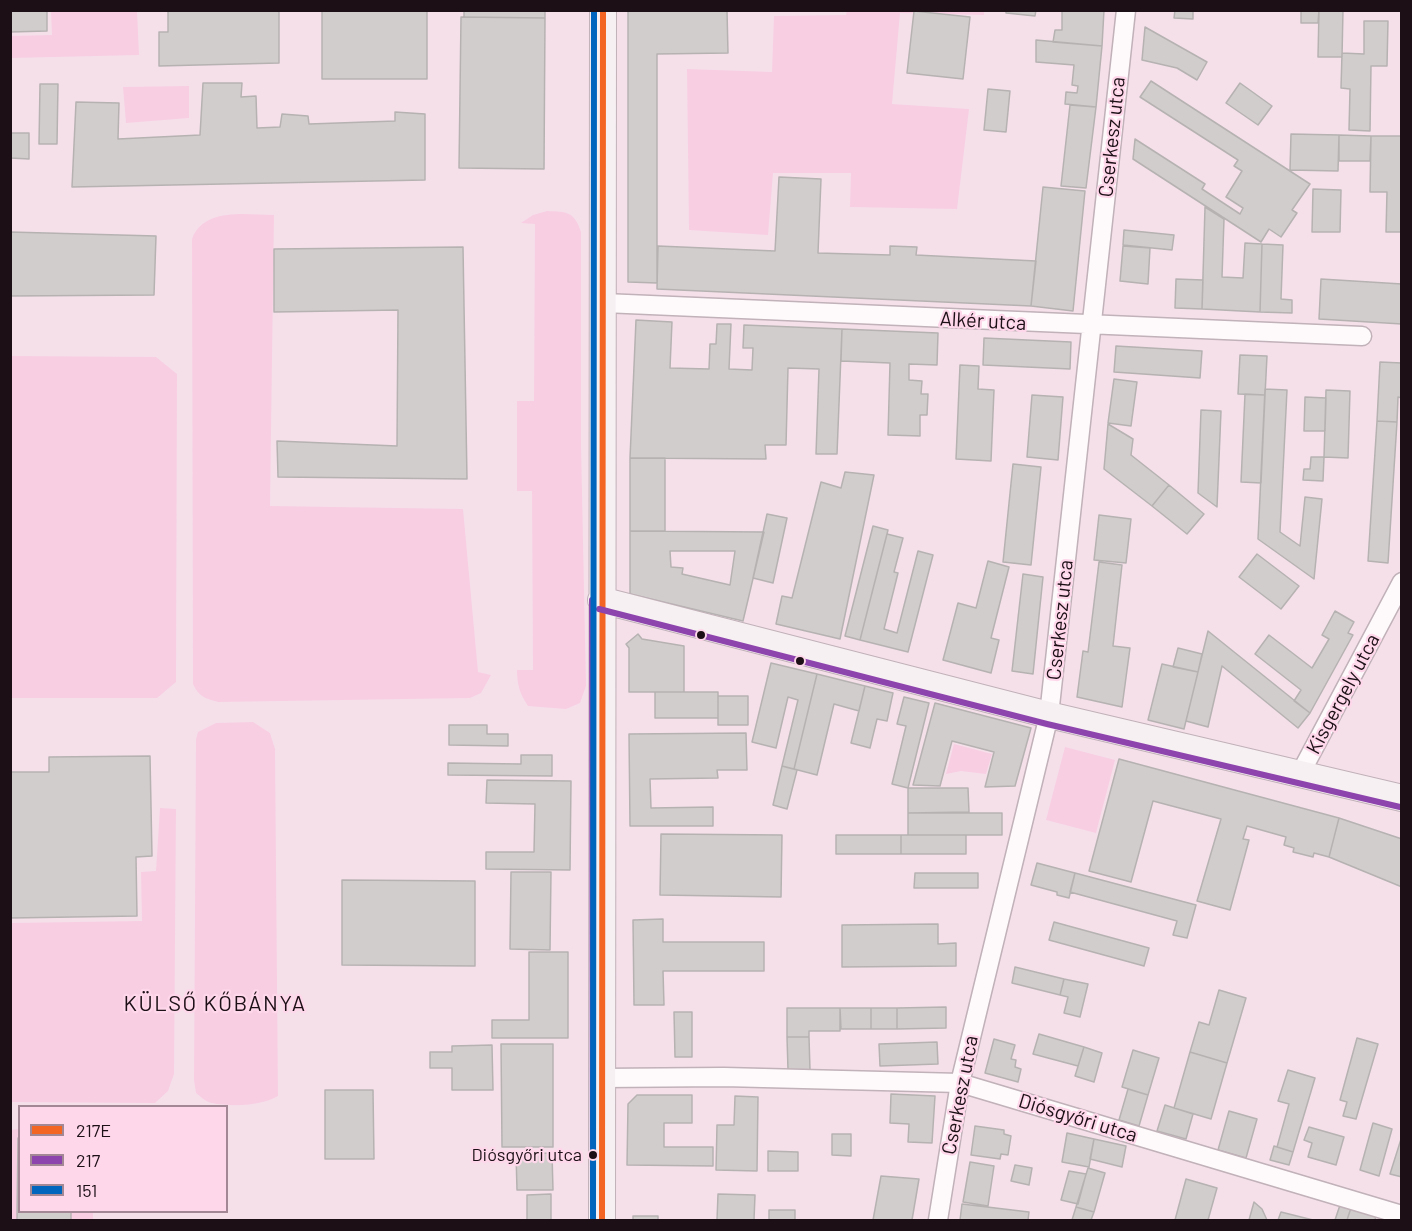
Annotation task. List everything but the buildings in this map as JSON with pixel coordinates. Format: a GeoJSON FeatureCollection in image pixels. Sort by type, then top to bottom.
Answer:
{"type":"FeatureCollection","features":[{"type":"Feature","properties":{"kind":"street"},"geometry":{"type":"LineString","coordinates":[[602,1221],[603,10]]}},
{"type":"Feature","properties":{"kind":"street","name":"Cserkesz utca"},"geometry":{"type":"LineString","coordinates":[[938,1221],[960,1083],[1049,715],[1126,10]]}},
{"type":"Feature","properties":{"kind":"street","name":"Alkér utca"},"geometry":{"type":"LineString","coordinates":[[604,303],[1362,336]]}},
{"type":"Feature","properties":{"kind":"street","name":"Kisgergely utca"},"geometry":{"type":"LineString","coordinates":[[1300,774],[1401,582]]}},
{"type":"Feature","properties":{"kind":"street"},"geometry":{"type":"LineString","coordinates":[[601,600],[1049,715],[1401,798]]}},
{"type":"Feature","properties":{"kind":"street","name":"Diósgyőri utca"},"geometry":{"type":"LineString","coordinates":[[602,1078],[724,1077],[960,1083],[1401,1215]]}},
{"type":"Feature","properties":{"kind":"shaded area"},"geometry":{"type":"Polygon","coordinates":[[[847,10],[984,11],[984,15],[900,13],[892,104],[969,109],[957,209],[850,207],[851,173],[773,173],[768,235],[689,230],[687,69],[772,72],[774,16],[846,15],[847,10]]]}},
{"type":"Feature","properties":{"kind":"shaded area"},"geometry":{"type":"Polygon","coordinates":[[[51,11],[137,11],[139,55],[11,58],[11,36],[52,35],[51,11]]]}},
{"type":"Feature","properties":{"kind":"shaded area"},"geometry":{"type":"Polygon","coordinates":[[[189,86],[189,118],[126,123],[123,87],[189,86]]]}},
{"type":"Feature","properties":{"kind":"shaded area"},"geometry":{"type":"Polygon","coordinates":[[[547,211],[569,214],[576,220],[581,232],[581,445],[586,686],[580,703],[566,709],[528,706],[520,689],[517,675],[517,670],[533,670],[532,491],[517,491],[517,401],[534,401],[535,224],[521,223],[533,215],[547,211]]]}},
{"type":"Feature","properties":{"kind":"shaded area"},"geometry":{"type":"Polygon","coordinates":[[[239,214],[274,215],[270,506],[463,509],[478,672],[491,675],[481,693],[470,698],[218,702],[203,696],[193,684],[192,239],[198,229],[216,217],[239,214]]]}},
{"type":"Feature","properties":{"kind":"shaded area"},"geometry":{"type":"Polygon","coordinates":[[[11,356],[156,357],[177,374],[176,682],[157,698],[11,698],[11,356]]]}},
{"type":"Feature","properties":{"kind":"shaded area"},"geometry":{"type":"Polygon","coordinates":[[[253,722],[270,733],[275,749],[278,1096],[255,1104],[228,1105],[208,1102],[196,1093],[194,1080],[196,739],[198,732],[216,723],[253,722]]]}},
{"type":"Feature","properties":{"kind":"shaded area"},"geometry":{"type":"Polygon","coordinates":[[[954,744],[992,754],[986,774],[961,771],[946,774],[954,744]]]}},
{"type":"Feature","properties":{"kind":"shaded area"},"geometry":{"type":"Polygon","coordinates":[[[1065,747],[1115,760],[1096,833],[1046,820],[1065,747]]]}},
{"type":"Feature","properties":{"kind":"shaded area"},"geometry":{"type":"Polygon","coordinates":[[[160,808],[176,809],[174,1074],[168,1091],[155,1103],[11,1102],[11,923],[142,921],[141,872],[156,871],[160,808]]]}},
{"type":"Feature","properties":{"kind":"shaded area"},"geometry":{"type":"Polygon","coordinates":[[[18,1129],[18,1213],[93,1213],[93,1220],[11,1220],[10,1130],[18,1129]]]}},
{"type":"Feature","properties":{"kind":"transit line","name":"151"},"geometry":{"type":"LineString","coordinates":[[593,1220],[594,10]]}},
{"type":"Feature","properties":{"kind":"transit line","name":"217E"},"geometry":{"type":"LineString","coordinates":[[602,1220],[603,10]]}},
{"type":"Feature","properties":{"kind":"transit line","name":"217"},"geometry":{"type":"LineString","coordinates":[[592,600],[593,1220]]}},
{"type":"Feature","properties":{"kind":"transit line","name":"217"},"geometry":{"type":"LineString","coordinates":[[599,609],[1047,724],[1400,807]]}},
{"type":"Feature","properties":{"kind":"place","name":"Diósgyőri utca"},"geometry":{"type":"Point","coordinates":[593,1155]}},
{"type":"Feature","properties":{"kind":"district","name":"KÜLSŐ KŐBÁNYA"},"geometry":{"type":"Point","coordinates":[215,1004]}}]}
